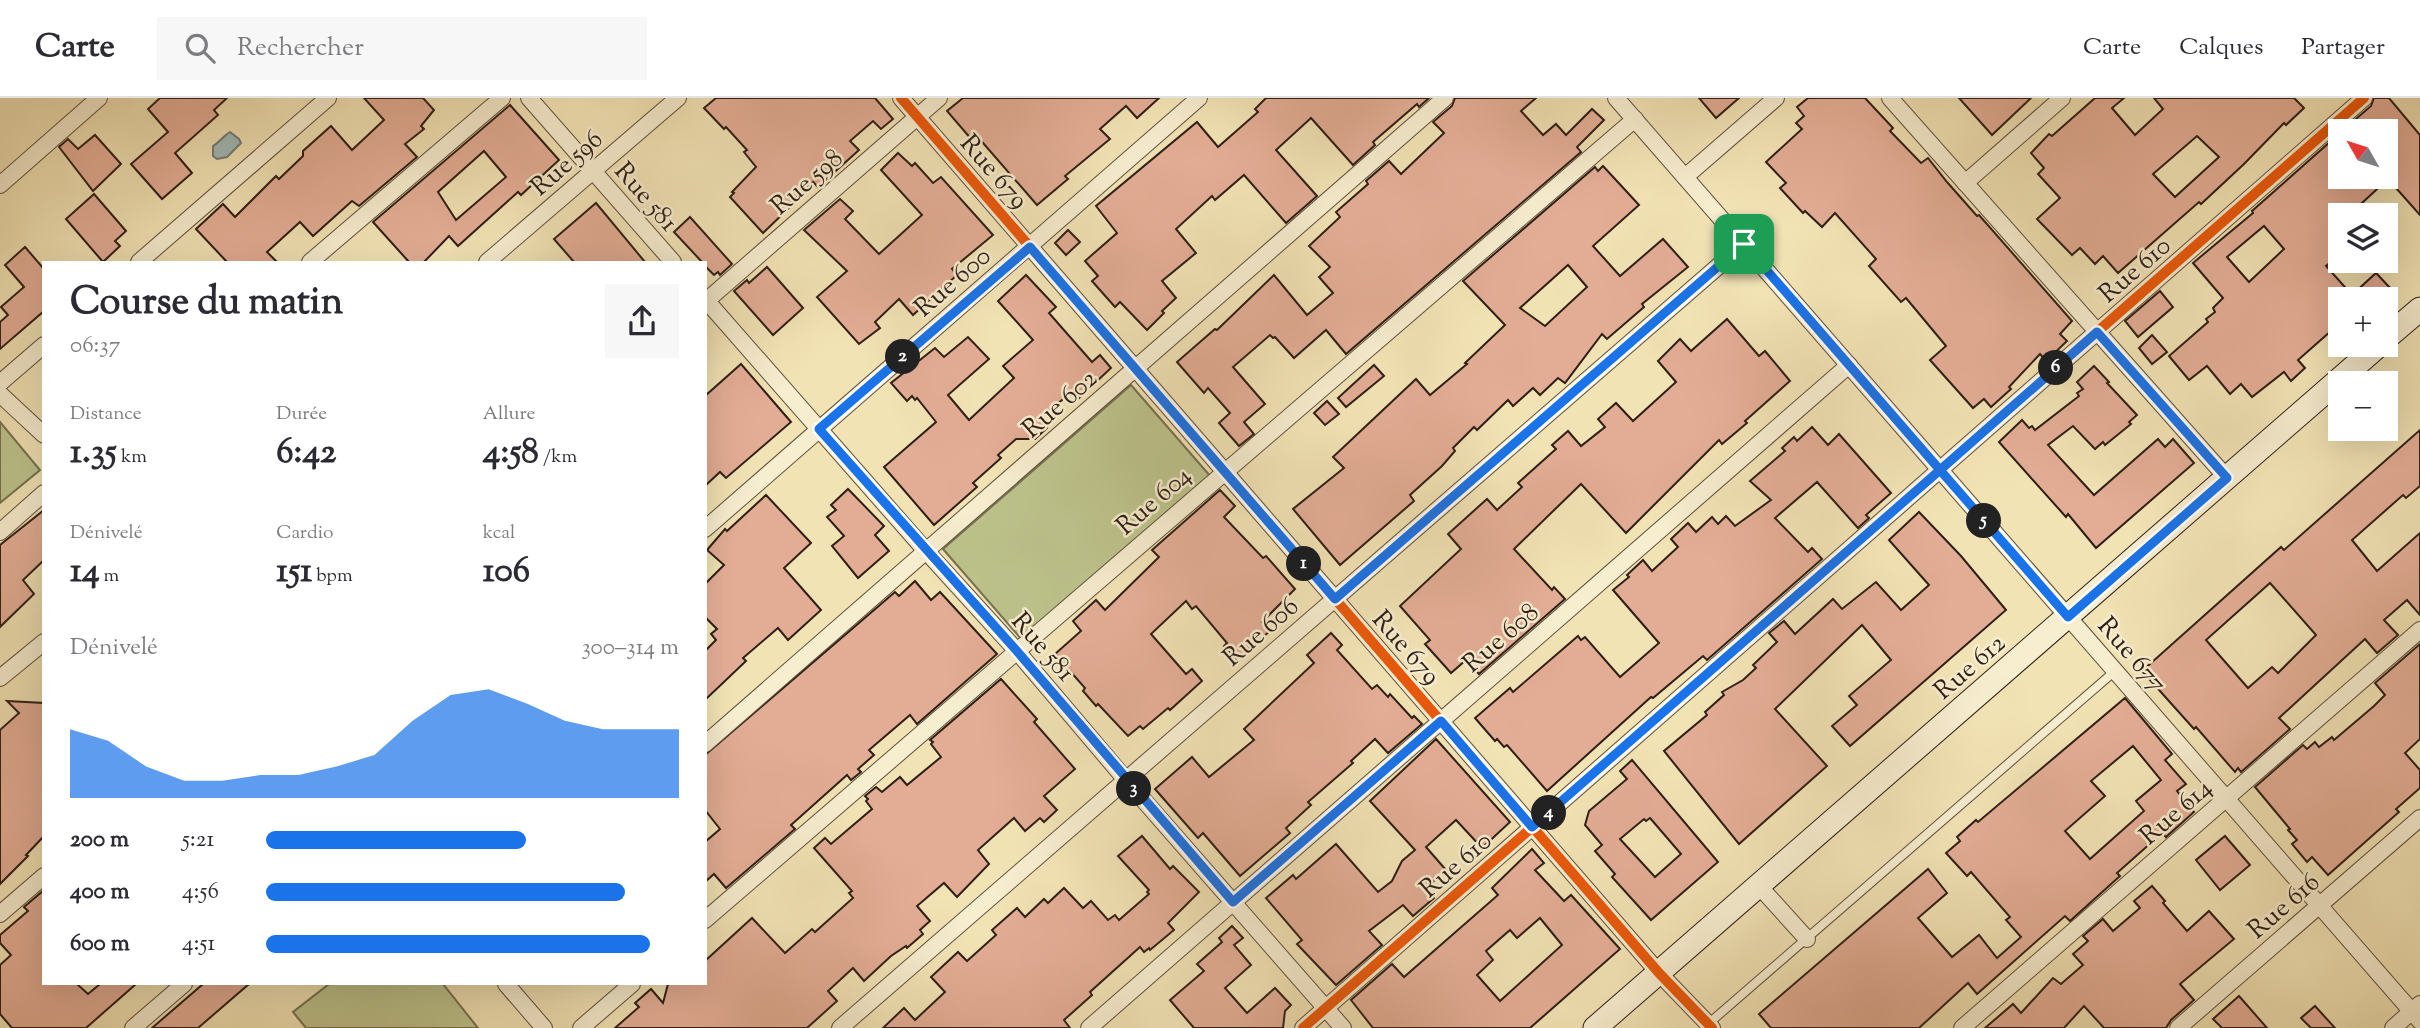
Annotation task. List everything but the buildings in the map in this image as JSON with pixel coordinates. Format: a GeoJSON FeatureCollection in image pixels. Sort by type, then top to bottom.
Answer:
{"type":"FeatureCollection","features":[{"type":"Feature","properties":{"kind":"street"},"geometry":{"type":"LineString","coordinates":[[0,185],[99,98]]}},
{"type":"Feature","properties":{"kind":"street"},"geometry":{"type":"LineString","coordinates":[[140,261],[328,98]]}},
{"type":"Feature","properties":{"kind":"street"},"geometry":{"type":"LineString","coordinates":[[311,261],[502,98]]}},
{"type":"Feature","properties":{"kind":"street","name":"Rue 581"},"geometry":{"type":"LineString","coordinates":[[529,98],[672,261]]}},
{"type":"Feature","properties":{"kind":"street","name":"Rue 596"},"geometry":{"type":"LineString","coordinates":[[488,261],[678,98]]}},
{"type":"Feature","properties":{"kind":"street","name":"Rue 679"},"geometry":{"type":"LineString","coordinates":[[901,98],[1658,973],[1710,1026]]}},
{"type":"Feature","properties":{"kind":"street","name":"Rue 598"},"geometry":{"type":"LineString","coordinates":[[707,300],[939,98]]}},
{"type":"Feature","properties":{"kind":"street","name":"Rue 600"},"geometry":{"type":"LineString","coordinates":[[707,527],[1199,98]]}},
{"type":"Feature","properties":{"kind":"street","name":"Rue 602"},"geometry":{"type":"LineString","coordinates":[[707,742],[1445,98]]}},
{"type":"Feature","properties":{"kind":"street","name":"Rue 677"},"geometry":{"type":"LineString","coordinates":[[1616,98],[2226,799],[2417,1012]]}},
{"type":"Feature","properties":{"kind":"street"},"geometry":{"type":"LineString","coordinates":[[1685,177],[1776,98]]}},
{"type":"Feature","properties":{"kind":"street"},"geometry":{"type":"LineString","coordinates":[[1890,98],[2227,478]]}},
{"type":"Feature","properties":{"kind":"street"},"geometry":{"type":"LineString","coordinates":[[1965,183],[2062,98]]}},
{"type":"Feature","properties":{"kind":"street","name":"Rue 610"},"geometry":{"type":"LineString","coordinates":[[1303,1028],[2364,98]]}},
{"type":"Feature","properties":{"kind":"street","name":"Rue 604"},"geometry":{"type":"LineString","coordinates":[[707,918],[1635,119]]}},
{"type":"Feature","properties":{"kind":"street","name":"Rue 606"},"geometry":{"type":"LineString","coordinates":[[840,1028],[1744,244]]}},
{"type":"Feature","properties":{"kind":"street","name":"Rue 581"},"geometry":{"type":"LineString","coordinates":[[707,302],[1016,650],[1343,1028]]}},
{"type":"Feature","properties":{"kind":"street"},"geometry":{"type":"LineString","coordinates":[[2398,328],[2420,309]]}},
{"type":"Feature","properties":{"kind":"street"},"geometry":{"type":"LineString","coordinates":[[0,383],[42,347]]}},
{"type":"Feature","properties":{"kind":"street","name":"Rue 612"},"geometry":{"type":"LineString","coordinates":[[1595,1028],[2365,357]]}},
{"type":"Feature","properties":{"kind":"street","name":"Rue 608"},"geometry":{"type":"LineString","coordinates":[[1089,1028],[1849,365]]}},
{"type":"Feature","properties":{"kind":"street"},"geometry":{"type":"LineString","coordinates":[[0,394],[42,433]]}},
{"type":"Feature","properties":{"kind":"street"},"geometry":{"type":"LineString","coordinates":[[0,532],[42,495]]}},
{"type":"Feature","properties":{"kind":"street","name":"Rue 614"},"geometry":{"type":"LineString","coordinates":[[1962,1028],[2420,630]]}},
{"type":"Feature","properties":{"kind":"street"},"geometry":{"type":"LineString","coordinates":[[0,678],[42,644]]}},
{"type":"Feature","properties":{"kind":"street","name":"Rue 616"},"geometry":{"type":"LineString","coordinates":[[2178,1028],[2420,818]]}},
{"type":"Feature","properties":{"kind":"street"},"geometry":{"type":"LineString","coordinates":[[0,914],[42,878]]}},
{"type":"Feature","properties":{"kind":"street"},"geometry":{"type":"LineString","coordinates":[[1759,886],[1807,939]]}},
{"type":"Feature","properties":{"kind":"street"},"geometry":{"type":"LineString","coordinates":[[133,1028],[183,985]]}},
{"type":"Feature","properties":{"kind":"street"},"geometry":{"type":"LineString","coordinates":[[507,985],[544,1028]]}},
{"type":"Feature","properties":{"kind":"street"},"geometry":{"type":"LineString","coordinates":[[581,1028],[631,985]]}},
{"type":"Feature","properties":{"kind":"street"},"geometry":{"type":"LineString","coordinates":[[2393,1028],[2417,1012]]}},
{"type":"Feature","properties":{"kind":"lane"},"geometry":{"type":"LineString","coordinates":[[1710,1026],[2115,671]]}},
{"type":"Feature","properties":{"kind":"green space"},"geometry":{"type":"Polygon","coordinates":[[[1131,385],[1211,477],[1023,641],[943,549],[1131,385]]]}},
{"type":"Feature","properties":{"kind":"green space"},"geometry":{"type":"Polygon","coordinates":[[[0,422],[40,470],[0,503],[0,422]]]}},
{"type":"Feature","properties":{"kind":"green space"},"geometry":{"type":"Polygon","coordinates":[[[328,985],[444,985],[478,1028],[306,1028],[293,1012],[328,985]]]}},
{"type":"Feature","properties":{"kind":"water"},"geometry":{"type":"Polygon","coordinates":[[[230,132],[241,143],[227,157],[217,159],[213,156],[213,146],[230,132]]]}},
{"type":"Feature","properties":{"kind":"cycle path"},"geometry":{"type":"LineString","coordinates":[[901,98],[1659,973],[1712,1028]]}},
{"type":"Feature","properties":{"kind":"cycle path"},"geometry":{"type":"LineString","coordinates":[[1303,1028],[2364,98]]}},
{"type":"Feature","properties":{"kind":"route"},"geometry":{"type":"LineString","coordinates":[[1744,244],[1335,599],[1030,247],[819,429],[1016,650],[1233,902],[1441,721],[1532,827],[1940,470],[2068,617],[2227,478],[2097,332],[1940,470],[1744,244]]}}]}
